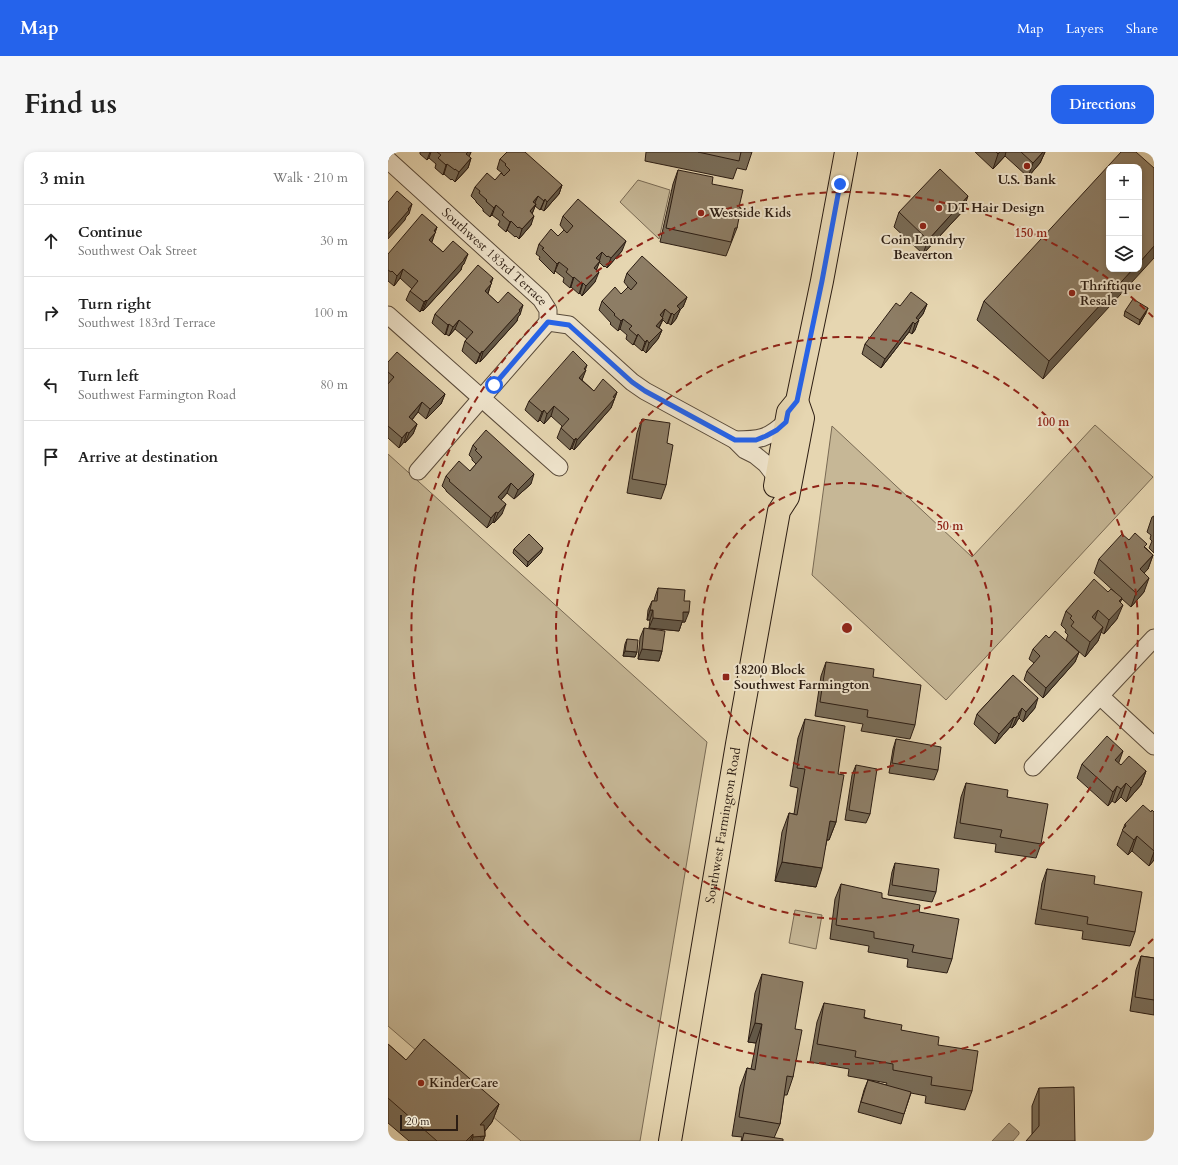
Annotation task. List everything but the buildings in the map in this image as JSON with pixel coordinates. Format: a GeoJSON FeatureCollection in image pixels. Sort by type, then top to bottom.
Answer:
{"type":"FeatureCollection","features":[{"type":"Feature","properties":{"kind":"main road","name":"Southwest Farmington Road"},"geometry":{"type":"LineString","coordinates":[[779,511],[774,496],[786,422],[788,412],[797,401],[822,281],[846,152]]}},
{"type":"Feature","properties":{"kind":"main road","name":"Southwest Farmington Road"},"geometry":{"type":"LineString","coordinates":[[670,1141],[737,744],[779,511],[788,497],[803,418],[797,401]]}},
{"type":"Feature","properties":{"kind":"street","name":"Southwest 183rd Terrace"},"geometry":{"type":"LineString","coordinates":[[388,160],[541,299],[548,310],[548,322],[569,325],[632,382],[645,391],[735,440],[745,450],[755,455],[766,464],[777,478]]}},
{"type":"Feature","properties":{"kind":"street"},"geometry":{"type":"LineString","coordinates":[[388,315],[559,467]]}},
{"type":"Feature","properties":{"kind":"street"},"geometry":{"type":"LineString","coordinates":[[418,470],[548,322]]}},
{"type":"Feature","properties":{"kind":"street","name":"Southwest 183rd Terrace"},"geometry":{"type":"LineString","coordinates":[[735,440],[756,440],[777,430],[786,422]]}},
{"type":"Feature","properties":{"kind":"street"},"geometry":{"type":"LineString","coordinates":[[1033,767],[1154,638]]}},
{"type":"Feature","properties":{"kind":"street"},"geometry":{"type":"LineString","coordinates":[[1100,696],[1154,746]]}},
{"type":"Feature","properties":{"kind":"shaded area"},"geometry":{"type":"Polygon","coordinates":[[[638,180],[670,190],[659,239],[620,202],[638,180]]]}},
{"type":"Feature","properties":{"kind":"shaded area"},"geometry":{"type":"Polygon","coordinates":[[[1095,425],[1153,477],[946,700],[812,575],[832,426],[972,557],[1095,425]]]}},
{"type":"Feature","properties":{"kind":"shaded area"},"geometry":{"type":"Polygon","coordinates":[[[388,454],[707,742],[640,1141],[521,1141],[388,1026],[388,454]]]}},
{"type":"Feature","properties":{"kind":"shaded area"},"geometry":{"type":"Polygon","coordinates":[[[795,910],[822,915],[816,949],[789,943],[795,910]]]}},
{"type":"Feature","properties":{"kind":"shaded area"},"geometry":{"type":"Polygon","coordinates":[[[1009,1123],[1019,1132],[1013,1141],[992,1141],[1009,1123]]]}},
{"type":"Feature","properties":{"kind":"place","name":"U.S. Bank"},"geometry":{"type":"Point","coordinates":[1027,166]}},
{"type":"Feature","properties":{"kind":"place","name":"DT Hair Design"},"geometry":{"type":"Point","coordinates":[939,208]}},
{"type":"Feature","properties":{"kind":"place","name":"Westside Kids"},"geometry":{"type":"Point","coordinates":[701,213]}},
{"type":"Feature","properties":{"kind":"place","name":"Coin Laundry Beaverton"},"geometry":{"type":"Point","coordinates":[923,226]}},
{"type":"Feature","properties":{"kind":"place","name":"Thriftique Resale"},"geometry":{"type":"Point","coordinates":[1072,293]}},
{"type":"Feature","properties":{"kind":"place","name":"18200 Block Southwest Farmington"},"geometry":{"type":"Point","coordinates":[726,677]}},
{"type":"Feature","properties":{"kind":"place","name":"KinderCare"},"geometry":{"type":"Point","coordinates":[421,1083]}},
{"type":"Feature","properties":{"kind":"route"},"geometry":{"type":"LineString","coordinates":[[494,385],[548,322],[569,325],[632,382],[645,391],[735,440],[756,440],[777,430],[786,422],[788,412],[797,401],[840,184]]}}]}
